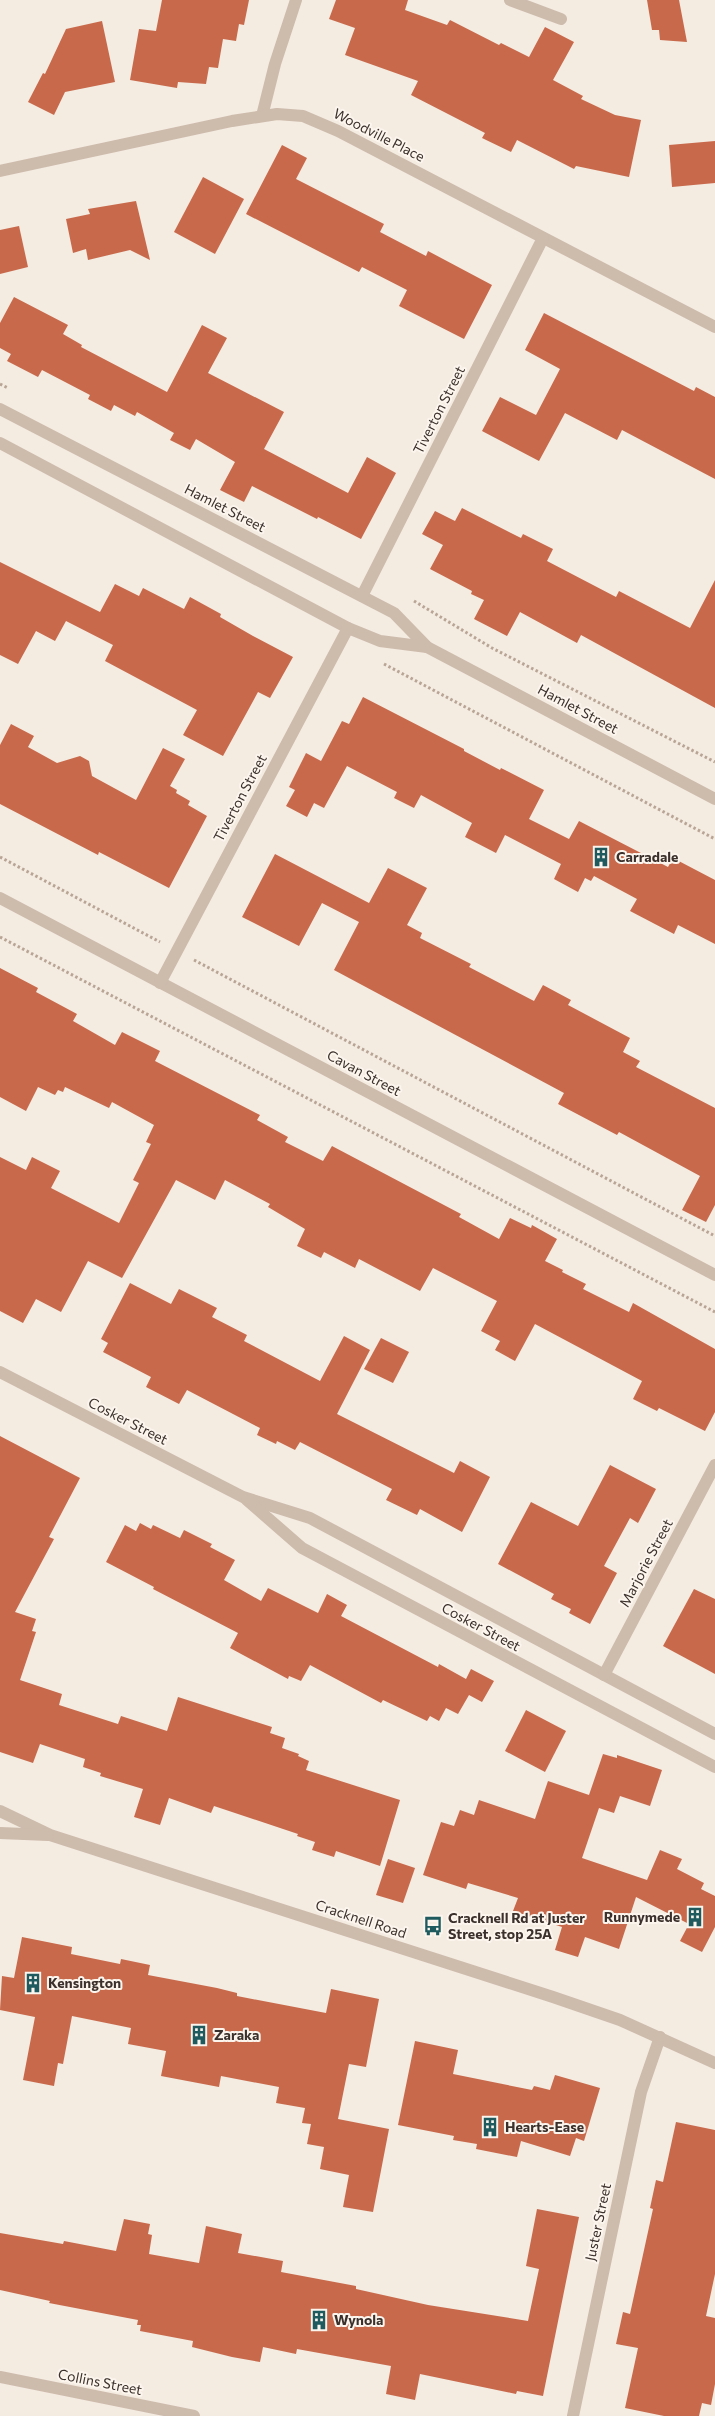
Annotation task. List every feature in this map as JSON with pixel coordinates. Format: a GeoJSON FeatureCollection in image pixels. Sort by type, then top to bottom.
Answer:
{"type":"FeatureCollection","features":[{"type":"Feature","properties":{"kind":"street"},"geometry":{"type":"LineString","coordinates":[[262,116],[296,0]]}},
{"type":"Feature","properties":{"kind":"street"},"geometry":{"type":"LineString","coordinates":[[510,0],[561,19]]}},
{"type":"Feature","properties":{"kind":"street","name":"Woodville Place"},"geometry":{"type":"LineString","coordinates":[[0,171],[262,116],[295,114],[315,120],[715,327]]}},
{"type":"Feature","properties":{"kind":"street","name":"Tiverton Street"},"geometry":{"type":"LineString","coordinates":[[362,596],[544,238]]}},
{"type":"Feature","properties":{"kind":"street","name":"Hamlet Street"},"geometry":{"type":"LineString","coordinates":[[0,409],[394,613],[427,646],[715,799]]}},
{"type":"Feature","properties":{"kind":"street","name":"Hamlet Street"},"geometry":{"type":"LineString","coordinates":[[0,443],[348,628],[380,641],[427,646]]}},
{"type":"Feature","properties":{"kind":"street","name":"Tiverton Street"},"geometry":{"type":"LineString","coordinates":[[160,983],[348,628]]}},
{"type":"Feature","properties":{"kind":"street","name":"Cavan Street"},"geometry":{"type":"LineString","coordinates":[[0,898],[715,1275]]}},
{"type":"Feature","properties":{"kind":"street","name":"Cosker Street"},"geometry":{"type":"LineString","coordinates":[[0,1372],[243,1497],[310,1518],[715,1734]]}},
{"type":"Feature","properties":{"kind":"street","name":"Marjorie Street"},"geometry":{"type":"LineString","coordinates":[[604,1675],[715,1465]]}},
{"type":"Feature","properties":{"kind":"street","name":"Cosker Street"},"geometry":{"type":"LineString","coordinates":[[243,1497],[302,1548],[715,1767]]}},
{"type":"Feature","properties":{"kind":"street","name":"Cracknell Road"},"geometry":{"type":"LineString","coordinates":[[0,1810],[50,1836],[620,2020],[715,2064]]}},
{"type":"Feature","properties":{"kind":"street","name":"Cracknell Road"},"geometry":{"type":"LineString","coordinates":[[0,1833],[50,1836]]}},
{"type":"Feature","properties":{"kind":"street","name":"Juster Street"},"geometry":{"type":"LineString","coordinates":[[573,2416],[641,2092],[660,2037]]}},
{"type":"Feature","properties":{"kind":"street","name":"Collins Street"},"geometry":{"type":"LineString","coordinates":[[0,2377],[194,2416]]}},
{"type":"Feature","properties":{"kind":"path"},"geometry":{"type":"LineString","coordinates":[[413,601],[492,648],[715,762]]}},
{"type":"Feature","properties":{"kind":"path"},"geometry":{"type":"LineString","coordinates":[[378,661],[715,839]]}},
{"type":"Feature","properties":{"kind":"path"},"geometry":{"type":"LineString","coordinates":[[0,857],[161,943]]}},
{"type":"Feature","properties":{"kind":"path"},"geometry":{"type":"LineString","coordinates":[[0,937],[715,1312]]}},
{"type":"Feature","properties":{"kind":"path"},"geometry":{"type":"LineString","coordinates":[[188,957],[715,1236]]}},
{"type":"Feature","properties":{"kind":"building"},"geometry":{"type":"Polygon","coordinates":[[[162,0],[249,0],[244,25],[239,24],[236,41],[223,39],[218,68],[209,67],[206,84],[178,82],[177,88],[130,80],[139,29],[156,31],[162,0]]]}},
{"type":"Feature","properties":{"kind":"building"},"geometry":{"type":"Polygon","coordinates":[[[336,0],[408,0],[405,10],[447,25],[450,20],[499,45],[501,43],[529,57],[545,27],[574,42],[553,80],[583,96],[581,99],[615,115],[641,120],[629,177],[576,166],[574,169],[517,140],[511,152],[482,138],[485,133],[411,95],[418,81],[345,55],[355,28],[329,19],[336,0]]]}},
{"type":"Feature","properties":{"kind":"building"},"geometry":{"type":"Polygon","coordinates":[[[647,0],[679,0],[687,42],[660,40],[659,30],[652,30],[647,0]]]}},
{"type":"Feature","properties":{"kind":"building"},"geometry":{"type":"Polygon","coordinates":[[[102,21],[115,82],[65,92],[54,115],[28,102],[43,73],[45,74],[66,29],[102,21]]]}},
{"type":"Feature","properties":{"kind":"building"},"geometry":{"type":"Polygon","coordinates":[[[715,141],[715,183],[672,187],[669,145],[715,141]]]}},
{"type":"Feature","properties":{"kind":"building"},"geometry":{"type":"Polygon","coordinates":[[[282,145],[307,158],[296,179],[384,224],[380,232],[426,256],[428,251],[492,285],[464,339],[399,306],[407,290],[362,267],[359,272],[246,214],[282,145]]]}},
{"type":"Feature","properties":{"kind":"building"},"geometry":{"type":"Polygon","coordinates":[[[203,177],[244,199],[215,254],[174,232],[203,177]]]}},
{"type":"Feature","properties":{"kind":"building"},"geometry":{"type":"Polygon","coordinates":[[[136,201],[150,260],[130,250],[88,260],[86,249],[73,253],[66,219],[90,214],[88,209],[136,201]]]}},
{"type":"Feature","properties":{"kind":"building"},"geometry":{"type":"Polygon","coordinates":[[[19,226],[28,267],[0,274],[0,230],[19,226]]]}},
{"type":"Feature","properties":{"kind":"building"},"geometry":{"type":"Polygon","coordinates":[[[14,297],[68,325],[63,334],[82,345],[81,347],[167,392],[202,325],[227,338],[208,373],[284,412],[264,449],[348,493],[367,457],[396,473],[361,539],[252,486],[244,502],[220,490],[235,462],[196,439],[190,450],[170,440],[174,433],[137,412],[135,416],[114,405],[111,411],[88,399],[90,395],[42,370],[38,377],[7,361],[11,354],[0,348],[0,323],[14,297]]]}},
{"type":"Feature","properties":{"kind":"building"},"geometry":{"type":"Polygon","coordinates":[[[544,313],[694,391],[696,387],[715,397],[715,479],[622,430],[617,440],[565,413],[539,461],[482,431],[500,397],[536,415],[560,369],[525,350],[544,313]]]}},
{"type":"Feature","properties":{"kind":"building"},"geometry":{"type":"Polygon","coordinates":[[[462,508],[521,538],[523,534],[553,549],[547,561],[616,597],[619,591],[690,628],[715,580],[715,708],[581,635],[577,643],[520,612],[507,636],[474,619],[484,600],[471,594],[472,591],[430,569],[443,545],[422,534],[435,511],[455,521],[462,508]]]}},
{"type":"Feature","properties":{"kind":"building"},"geometry":{"type":"Polygon","coordinates":[[[0,562],[100,612],[115,584],[139,596],[143,588],[184,609],[190,597],[221,614],[220,617],[293,657],[270,698],[258,692],[223,756],[183,735],[197,710],[105,661],[113,645],[66,621],[55,641],[36,631],[18,664],[0,655],[0,562]]]}},
{"type":"Feature","properties":{"kind":"building"},"geometry":{"type":"Polygon","coordinates":[[[363,697],[464,749],[464,751],[500,770],[501,768],[544,790],[529,819],[569,839],[579,821],[668,867],[673,858],[715,880],[715,944],[678,925],[674,934],[630,911],[637,899],[594,876],[591,881],[585,878],[578,892],[554,879],[561,864],[505,835],[496,853],[465,837],[472,823],[421,795],[414,808],[394,798],[397,792],[347,766],[324,808],[314,803],[307,817],[286,806],[295,790],[289,787],[306,753],[321,761],[342,721],[349,724],[363,697]]]}},
{"type":"Feature","properties":{"kind":"building"},"geometry":{"type":"Polygon","coordinates":[[[11,724],[34,736],[28,747],[57,763],[80,756],[89,761],[92,776],[136,800],[163,748],[185,759],[170,786],[177,790],[176,793],[190,801],[188,805],[207,816],[169,888],[99,852],[98,855],[0,804],[0,745],[11,724]]]}},
{"type":"Feature","properties":{"kind":"building"},"geometry":{"type":"Polygon","coordinates":[[[275,854],[369,903],[388,868],[427,888],[407,925],[422,933],[420,938],[471,964],[469,967],[534,1001],[543,985],[571,1000],[568,1005],[630,1038],[623,1052],[640,1061],[636,1067],[715,1108],[715,1205],[706,1222],[682,1210],[700,1176],[619,1132],[617,1135],[558,1104],[564,1093],[334,970],[359,922],[322,903],[299,946],[242,917],[275,854]]]}},
{"type":"Feature","properties":{"kind":"building"},"geometry":{"type":"Polygon","coordinates":[[[0,968],[38,988],[36,992],[77,1014],[73,1021],[115,1045],[122,1032],[160,1051],[155,1061],[260,1115],[257,1120],[288,1137],[285,1142],[323,1161],[332,1146],[461,1214],[459,1217],[499,1239],[510,1218],[531,1228],[532,1225],[557,1239],[545,1261],[586,1284],[583,1289],[629,1312],[633,1303],[715,1349],[715,1412],[705,1431],[659,1408],[657,1411],[633,1399],[642,1381],[535,1324],[515,1361],[495,1350],[500,1341],[481,1331],[497,1301],[433,1268],[420,1291],[359,1259],[355,1268],[324,1252],[321,1258],[297,1246],[305,1229],[268,1207],[270,1204],[225,1180],[215,1200],[176,1180],[122,1278],[88,1261],[61,1312],[36,1299],[23,1323],[0,1311],[0,1157],[26,1170],[32,1157],[60,1171],[51,1188],[119,1223],[139,1183],[133,1180],[151,1144],[146,1142],[154,1125],[112,1102],[109,1108],[65,1087],[63,1092],[58,1090],[55,1095],[38,1087],[26,1111],[0,1097],[0,968]]]}},
{"type":"Feature","properties":{"kind":"building"},"geometry":{"type":"Polygon","coordinates":[[[130,1283],[171,1304],[179,1289],[217,1308],[212,1317],[247,1335],[244,1341],[320,1381],[344,1336],[370,1350],[337,1414],[454,1473],[460,1461],[490,1477],[462,1532],[420,1509],[417,1515],[386,1500],[392,1489],[300,1442],[295,1450],[277,1441],[276,1444],[257,1435],[260,1428],[187,1390],[179,1404],[146,1387],[151,1377],[103,1352],[108,1343],[101,1339],[130,1283]]]}},
{"type":"Feature","properties":{"kind":"building"},"geometry":{"type":"Polygon","coordinates":[[[381,1338],[409,1352],[393,1383],[364,1369],[381,1338]]]}},
{"type":"Feature","properties":{"kind":"building"},"geometry":{"type":"Polygon","coordinates":[[[0,1436],[80,1478],[49,1537],[54,1539],[15,1612],[36,1619],[32,1631],[36,1632],[20,1680],[62,1694],[59,1705],[118,1724],[121,1716],[167,1731],[178,1697],[272,1727],[270,1733],[285,1738],[282,1748],[299,1754],[298,1756],[309,1761],[306,1770],[400,1800],[380,1866],[336,1851],[334,1857],[312,1850],[315,1842],[297,1836],[298,1834],[214,1806],[211,1813],[169,1798],[160,1825],[134,1817],[143,1789],[100,1776],[101,1773],[83,1767],[85,1759],[40,1744],[33,1763],[0,1752],[0,1436]]]}},
{"type":"Feature","properties":{"kind":"building"},"geometry":{"type":"Polygon","coordinates":[[[610,1465],[656,1489],[638,1523],[630,1518],[604,1566],[617,1573],[590,1624],[569,1613],[571,1609],[551,1599],[554,1594],[498,1564],[531,1502],[578,1526],[610,1465]]]}},
{"type":"Feature","properties":{"kind":"building"},"geometry":{"type":"Polygon","coordinates":[[[140,1523],[151,1529],[153,1525],[180,1538],[184,1530],[212,1544],[210,1547],[235,1560],[224,1580],[261,1601],[268,1588],[318,1613],[327,1594],[347,1605],[341,1616],[438,1667],[439,1664],[466,1679],[471,1669],[494,1681],[482,1702],[469,1695],[458,1714],[446,1708],[439,1721],[430,1716],[427,1721],[383,1700],[381,1703],[310,1665],[301,1681],[289,1676],[288,1679],[230,1648],[238,1633],[153,1589],[154,1587],[106,1562],[125,1525],[136,1531],[140,1523]]]}},
{"type":"Feature","properties":{"kind":"building"},"geometry":{"type":"Polygon","coordinates":[[[694,1589],[715,1599],[715,1674],[663,1646],[694,1589]]]}},
{"type":"Feature","properties":{"kind":"building"},"geometry":{"type":"Polygon","coordinates":[[[526,1710],[566,1731],[545,1772],[505,1751],[526,1710]]]}},
{"type":"Feature","properties":{"kind":"building"},"geometry":{"type":"Polygon","coordinates":[[[603,1754],[617,1758],[617,1755],[662,1770],[650,1806],[620,1796],[614,1813],[599,1808],[582,1858],[647,1880],[660,1850],[682,1859],[677,1869],[704,1883],[701,1889],[715,1896],[715,1927],[702,1952],[680,1941],[689,1924],[636,1897],[619,1949],[585,1937],[578,1957],[555,1950],[562,1927],[513,1911],[518,1898],[468,1883],[466,1889],[423,1875],[441,1822],[454,1826],[460,1810],[474,1815],[479,1800],[535,1819],[548,1781],[589,1795],[603,1754]]]}},
{"type":"Feature","properties":{"kind":"building"},"geometry":{"type":"Polygon","coordinates":[[[388,1859],[415,1868],[403,1903],[376,1895],[388,1859]]]}},
{"type":"Feature","properties":{"kind":"building"},"geometry":{"type":"Polygon","coordinates":[[[22,1937],[72,1947],[71,1954],[120,1964],[121,1959],[150,1965],[148,1975],[217,1988],[237,1993],[237,1996],[326,2013],[331,1989],[379,1999],[366,2067],[349,2064],[338,2119],[389,2129],[373,2212],[343,2207],[349,2175],[320,2169],[324,2147],[307,2144],[311,2124],[302,2123],[305,2108],[276,2103],[279,2087],[221,2076],[219,2087],[161,2076],[166,2051],[128,2044],[131,2028],[72,2016],[63,2064],[58,2063],[54,2086],[23,2080],[35,2017],[0,2010],[2,1976],[14,1978],[22,1937]]]}},
{"type":"Feature","properties":{"kind":"building"},"geometry":{"type":"Polygon","coordinates":[[[415,2041],[458,2050],[453,2074],[532,2090],[534,2086],[550,2090],[555,2075],[600,2088],[584,2141],[576,2138],[570,2156],[521,2141],[517,2157],[476,2149],[477,2144],[453,2140],[454,2136],[398,2125],[415,2041]]]}},
{"type":"Feature","properties":{"kind":"building"},"geometry":{"type":"Polygon","coordinates":[[[676,2122],[715,2130],[715,2274],[706,2316],[715,2318],[715,2384],[711,2405],[702,2403],[699,2416],[664,2416],[625,2408],[638,2348],[616,2344],[623,2312],[630,2314],[653,2209],[650,2208],[656,2180],[663,2182],[676,2122]]]}},
{"type":"Feature","properties":{"kind":"building"},"geometry":{"type":"Polygon","coordinates":[[[537,2209],[579,2217],[543,2396],[517,2391],[516,2394],[420,2374],[415,2400],[386,2394],[391,2366],[297,2349],[296,2354],[263,2347],[260,2362],[232,2357],[192,2347],[193,2341],[140,2331],[141,2325],[137,2325],[138,2320],[49,2303],[50,2301],[0,2290],[0,2233],[63,2244],[64,2241],[116,2251],[124,2219],[150,2224],[148,2234],[152,2235],[149,2254],[199,2263],[206,2226],[242,2234],[238,2253],[283,2261],[281,2272],[356,2286],[356,2289],[428,2305],[528,2321],[539,2269],[526,2266],[537,2209]]]}},
{"type":"Feature","properties":{"kind":"place","name":"Carradale"},"geometry":{"type":"Point","coordinates":[601,857]}},
{"type":"Feature","properties":{"kind":"place","name":"Runnymede"},"geometry":{"type":"Point","coordinates":[695,1917]}},
{"type":"Feature","properties":{"kind":"place","name":"Cracknell Rd at Juster Street, stop 25A"},"geometry":{"type":"Point","coordinates":[433,1926]}},
{"type":"Feature","properties":{"kind":"place","name":"Kensington"},"geometry":{"type":"Point","coordinates":[33,1983]}},
{"type":"Feature","properties":{"kind":"place","name":"Zaraka"},"geometry":{"type":"Point","coordinates":[199,2035]}},
{"type":"Feature","properties":{"kind":"place","name":"Hearts-Ease"},"geometry":{"type":"Point","coordinates":[490,2127]}},
{"type":"Feature","properties":{"kind":"place","name":"Wynola"},"geometry":{"type":"Point","coordinates":[319,2320]}}]}
